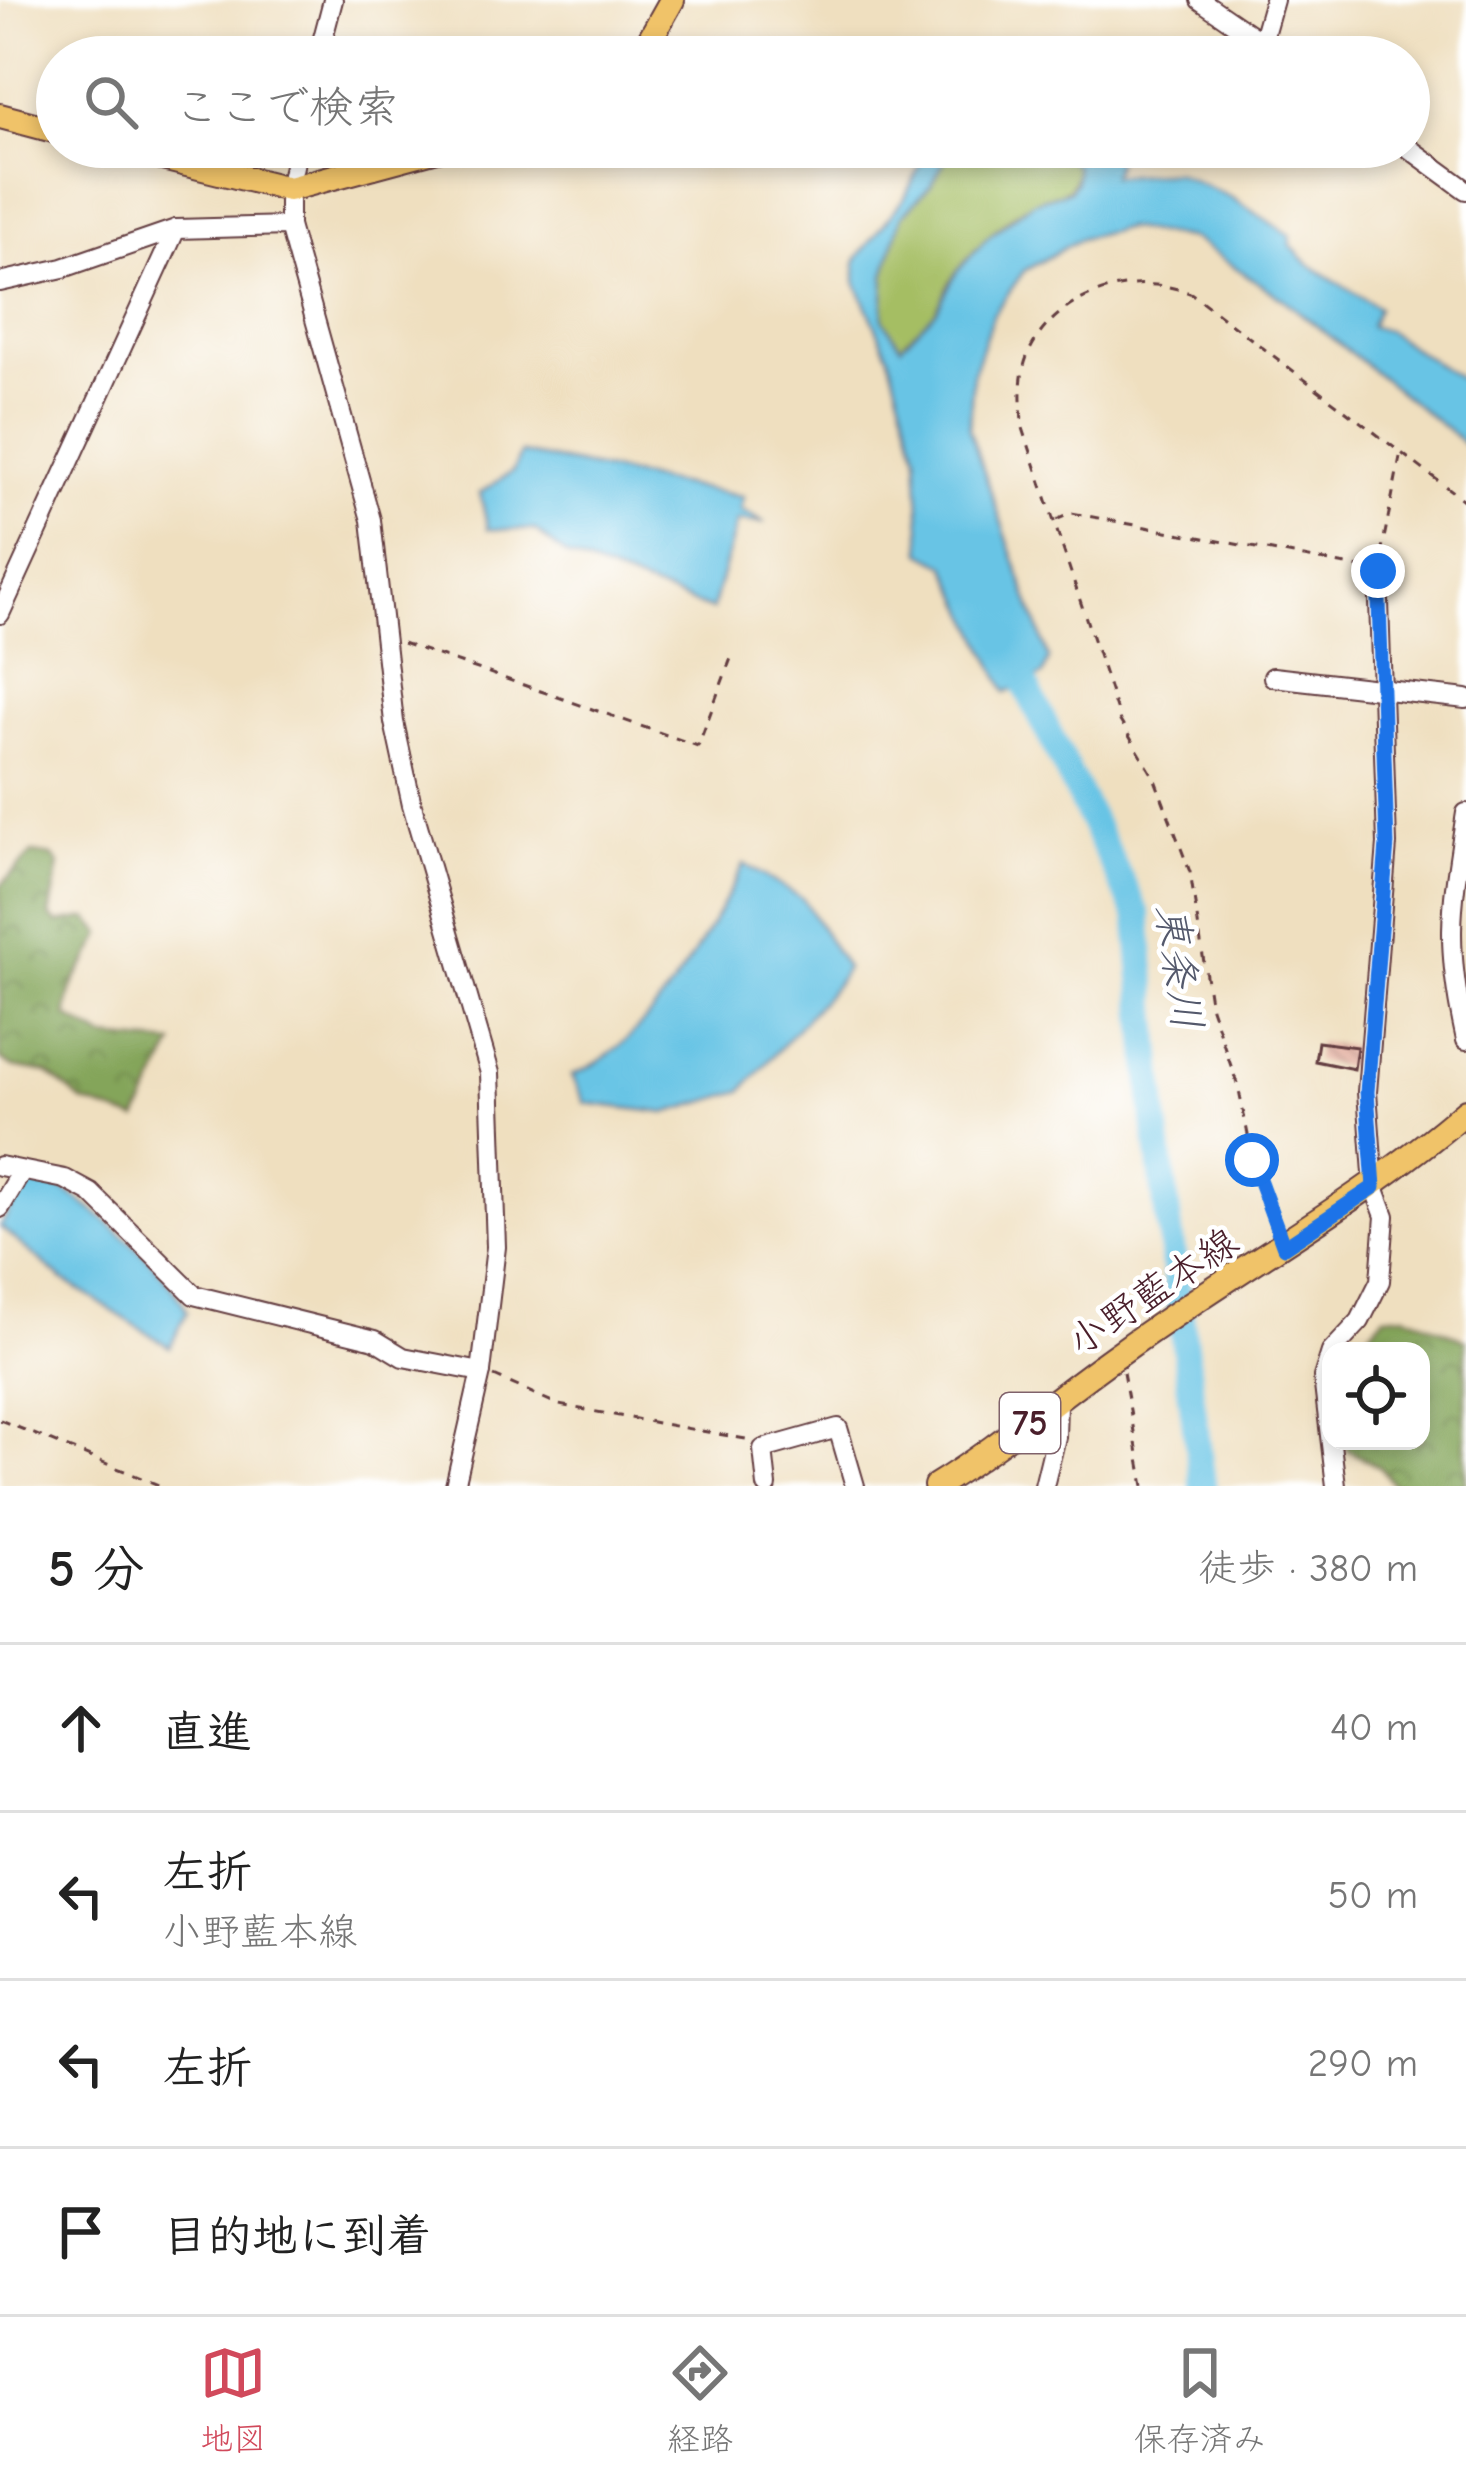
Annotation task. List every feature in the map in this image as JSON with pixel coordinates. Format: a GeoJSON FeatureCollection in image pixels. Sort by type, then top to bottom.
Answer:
{"type":"FeatureCollection","features":[{"type":"Feature","properties":{"kind":"main road"},"geometry":{"type":"LineString","coordinates":[[652,36],[672,0]]}},
{"type":"Feature","properties":{"kind":"main road"},"geometry":{"type":"LineString","coordinates":[[0,116],[36,125]]}},
{"type":"Feature","properties":{"kind":"main road"},"geometry":{"type":"LineString","coordinates":[[203,168],[289,189],[367,168]]}},
{"type":"Feature","properties":{"kind":"main road","name":"小野藍本線"},"geometry":{"type":"LineString","coordinates":[[936,1486],[1057,1404],[1119,1352],[1374,1187],[1466,1112]]}},
{"type":"Feature","properties":{"kind":"street"},"geometry":{"type":"LineString","coordinates":[[324,36],[333,0]]}},
{"type":"Feature","properties":{"kind":"street"},"geometry":{"type":"LineString","coordinates":[[1200,0],[1253,36]]}},
{"type":"Feature","properties":{"kind":"street"},"geometry":{"type":"LineString","coordinates":[[1264,36],[1274,0]]}},
{"type":"Feature","properties":{"kind":"street"},"geometry":{"type":"LineString","coordinates":[[1430,164],[1466,190]]}},
{"type":"Feature","properties":{"kind":"street"},"geometry":{"type":"LineString","coordinates":[[294,168],[289,226],[371,520],[394,722],[412,805],[490,1072],[496,1247],[481,1372],[455,1486]]}},
{"type":"Feature","properties":{"kind":"street"},"geometry":{"type":"LineString","coordinates":[[0,282],[63,268],[176,229],[289,226]]}},
{"type":"Feature","properties":{"kind":"street"},"geometry":{"type":"LineString","coordinates":[[0,614],[176,229]]}},
{"type":"Feature","properties":{"kind":"street"},"geometry":{"type":"LineString","coordinates":[[1341,1342],[1360,1321],[1380,1281],[1385,1216],[1374,1187],[1367,1092],[1387,844],[1378,571]]}},
{"type":"Feature","properties":{"kind":"street"},"geometry":{"type":"LineString","coordinates":[[1273,677],[1466,699]]}},
{"type":"Feature","properties":{"kind":"street"},"geometry":{"type":"LineString","coordinates":[[1466,813],[1450,891],[1449,951],[1466,1040]]}},
{"type":"Feature","properties":{"kind":"street"},"geometry":{"type":"LineString","coordinates":[[0,1166],[65,1179],[91,1193],[194,1295],[375,1340],[403,1357],[481,1372]]}},
{"type":"Feature","properties":{"kind":"street"},"geometry":{"type":"LineString","coordinates":[[0,1208],[22,1172]]}},
{"type":"Feature","properties":{"kind":"street"},"geometry":{"type":"LineString","coordinates":[[1044,1486],[1056,1437],[1057,1404]]}},
{"type":"Feature","properties":{"kind":"street"},"geometry":{"type":"LineString","coordinates":[[767,1486],[763,1449],[838,1428],[855,1486]]}},
{"type":"Feature","properties":{"kind":"street"},"geometry":{"type":"LineString","coordinates":[[1332,1450],[1336,1486]]}},
{"type":"Feature","properties":{"kind":"path"},"geometry":{"type":"LineString","coordinates":[[1284,1247],[1252,1160],[1238,1086],[1211,1008],[1190,872],[1154,777],[1120,721],[1022,425],[1020,383],[1030,350],[1060,310],[1106,288],[1170,285],[1192,294],[1466,502]]}},
{"type":"Feature","properties":{"kind":"path"},"geometry":{"type":"LineString","coordinates":[[1055,520],[1072,513],[1378,571],[1400,456]]}},
{"type":"Feature","properties":{"kind":"path"},"geometry":{"type":"LineString","coordinates":[[386,637],[698,746],[734,653]]}},
{"type":"Feature","properties":{"kind":"path"},"geometry":{"type":"LineString","coordinates":[[1119,1352],[1144,1486]]}},
{"type":"Feature","properties":{"kind":"path"},"geometry":{"type":"LineString","coordinates":[[481,1372],[559,1405],[746,1437],[763,1449]]}},
{"type":"Feature","properties":{"kind":"path"},"geometry":{"type":"LineString","coordinates":[[0,1420],[161,1486]]}},
{"type":"Feature","properties":{"kind":"green space"},"geometry":{"type":"Polygon","coordinates":[[[941,168],[1076,168],[1068,189],[1011,217],[972,253],[933,314],[901,346],[883,319],[885,275],[901,217],[941,168]]]}},
{"type":"Feature","properties":{"kind":"green space"},"geometry":{"type":"Polygon","coordinates":[[[32,853],[52,856],[59,864],[50,916],[58,923],[88,918],[102,934],[75,981],[67,1016],[104,1038],[174,1044],[137,1120],[83,1102],[48,1073],[13,1067],[0,1059],[0,886],[32,853]]]}},
{"type":"Feature","properties":{"kind":"green space"},"geometry":{"type":"Polygon","coordinates":[[[1406,1314],[1466,1340],[1466,1486],[1394,1486],[1381,1468],[1349,1450],[1430,1450],[1430,1342],[1360,1342],[1385,1316],[1406,1314]]]}},
{"type":"Feature","properties":{"kind":"water"},"geometry":{"type":"Polygon","coordinates":[[[919,168],[941,168],[901,217],[885,275],[883,319],[901,346],[936,311],[956,273],[987,238],[1033,202],[1069,191],[1076,182],[1076,168],[1114,168],[1112,176],[1175,172],[1232,198],[1290,235],[1291,246],[1307,263],[1378,308],[1370,326],[1387,331],[1466,383],[1461,395],[1466,400],[1466,445],[1283,299],[1193,239],[1126,228],[1080,239],[1024,271],[993,315],[973,373],[969,429],[1049,659],[1043,675],[1006,692],[946,565],[922,552],[917,454],[889,356],[856,282],[856,260],[905,197],[919,168]]]}},
{"type":"Feature","properties":{"kind":"water"},"geometry":{"type":"Polygon","coordinates":[[[521,453],[743,497],[740,510],[765,523],[737,521],[712,610],[567,556],[535,530],[488,529],[480,493],[513,471],[521,453]]]}},
{"type":"Feature","properties":{"kind":"water"},"geometry":{"type":"Polygon","coordinates":[[[744,864],[803,899],[846,968],[837,983],[742,1091],[666,1113],[585,1103],[572,1075],[599,1061],[650,1015],[694,954],[744,864]]]}},
{"type":"Feature","properties":{"kind":"water"},"geometry":{"type":"Polygon","coordinates":[[[26,1181],[60,1188],[79,1200],[167,1280],[187,1312],[170,1347],[62,1279],[0,1227],[26,1181]]]}},
{"type":"Feature","properties":{"kind":"building"},"geometry":{"type":"Polygon","coordinates":[[[1318,1042],[1357,1047],[1354,1069],[1315,1061],[1318,1042]]]}},
{"type":"Feature","properties":{"kind":"waterway","name":"東条川"},"geometry":{"type":"LineString","coordinates":[[1010,653],[1138,916],[1155,1119],[1203,1486]]}},
{"type":"Feature","properties":{"kind":"route"},"geometry":{"type":"LineString","coordinates":[[1252,1160],[1284,1247],[1374,1187],[1367,1092],[1387,844],[1376,626],[1378,571]]}}]}
